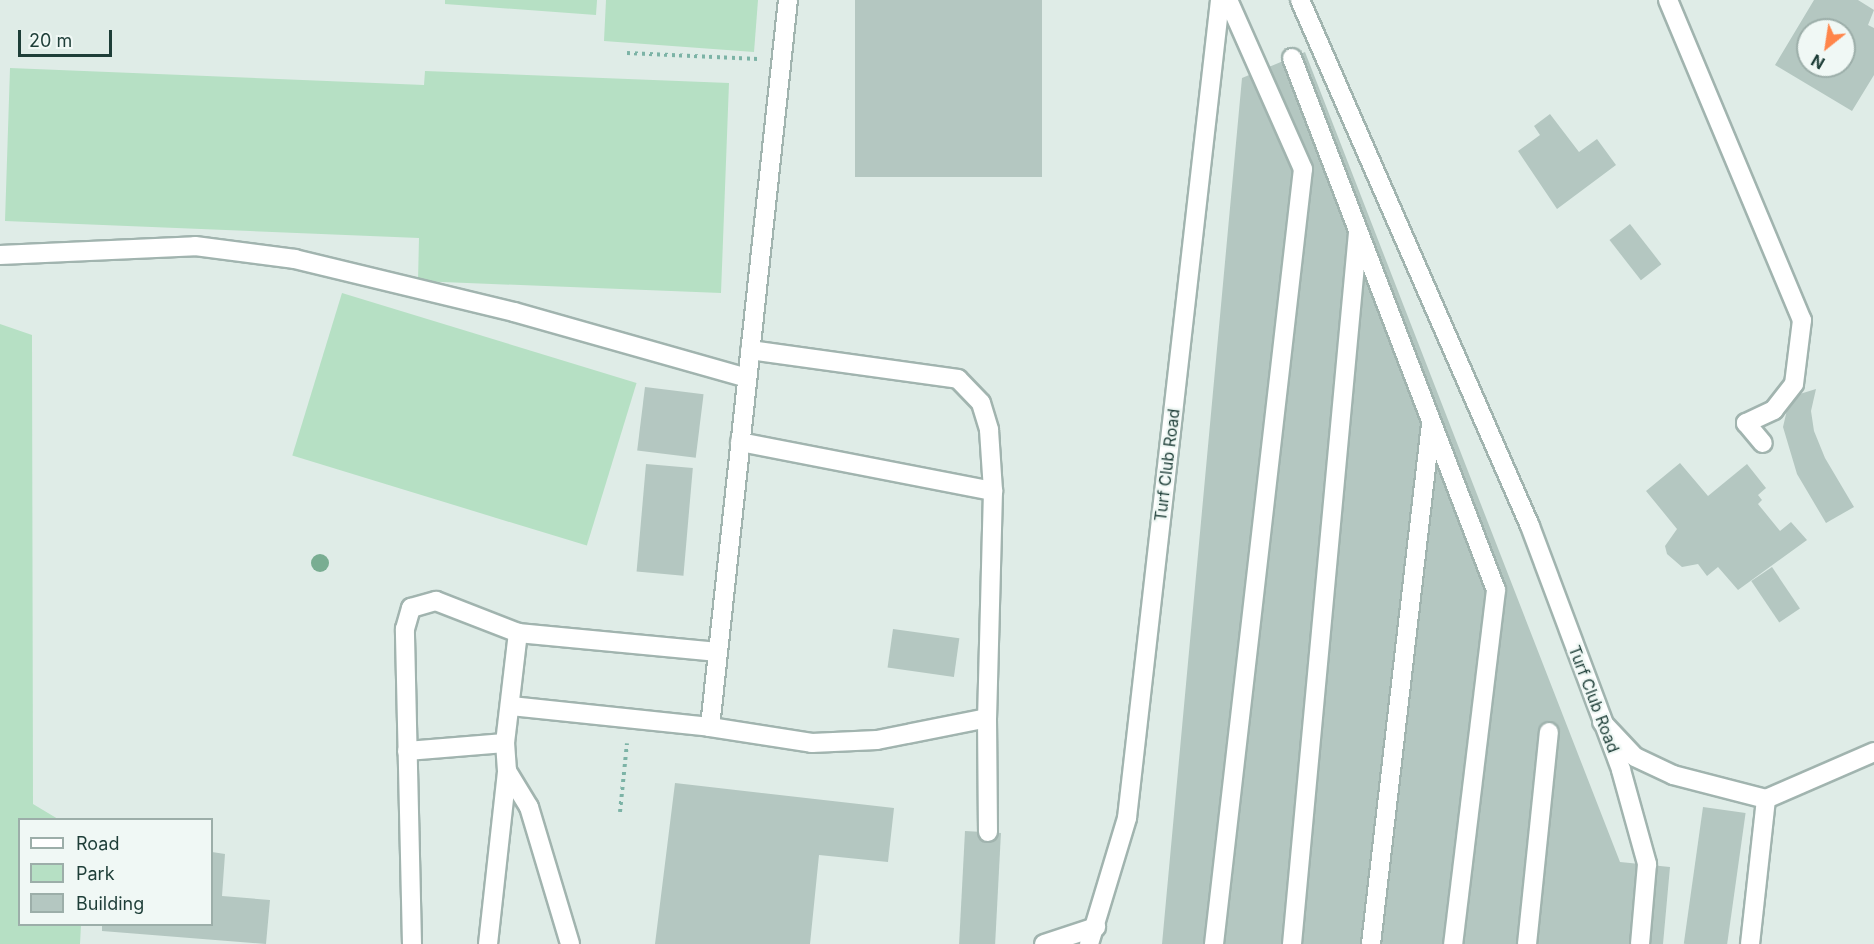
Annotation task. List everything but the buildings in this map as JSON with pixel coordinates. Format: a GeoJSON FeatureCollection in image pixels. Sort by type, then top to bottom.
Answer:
{"type":"FeatureCollection","features":[{"type":"Feature","properties":{"kind":"street"},"geometry":{"type":"LineString","coordinates":[[710,727],[788,0]]}},
{"type":"Feature","properties":{"kind":"street","name":"Turf Club Road"},"geometry":{"type":"LineString","coordinates":[[1044,944],[1093,936],[1127,818],[1220,0]]}},
{"type":"Feature","properties":{"kind":"street"},"geometry":{"type":"LineString","coordinates":[[1214,944],[1303,169],[1227,0]]}},
{"type":"Feature","properties":{"kind":"street","name":"Turf Club Road"},"geometry":{"type":"LineString","coordinates":[[1300,0],[1530,526],[1621,770],[1647,864],[1640,944]]}},
{"type":"Feature","properties":{"kind":"street"},"geometry":{"type":"LineString","coordinates":[[1668,0],[1802,320],[1794,384],[1774,410],[1746,423],[1763,443]]}},
{"type":"Feature","properties":{"kind":"street"},"geometry":{"type":"LineString","coordinates":[[1292,58],[1496,590],[1453,944]]}},
{"type":"Feature","properties":{"kind":"street"},"geometry":{"type":"LineString","coordinates":[[1292,944],[1358,227]]}},
{"type":"Feature","properties":{"kind":"street"},"geometry":{"type":"LineString","coordinates":[[0,255],[195,246],[295,259],[514,312],[747,378]]}},
{"type":"Feature","properties":{"kind":"street"},"geometry":{"type":"LineString","coordinates":[[750,350],[958,379],[981,403],[989,430],[993,491],[987,718],[988,832]]}},
{"type":"Feature","properties":{"kind":"street"},"geometry":{"type":"LineString","coordinates":[[1371,944],[1431,420]]}},
{"type":"Feature","properties":{"kind":"street"},"geometry":{"type":"LineString","coordinates":[[740,442],[993,491]]}},
{"type":"Feature","properties":{"kind":"street"},"geometry":{"type":"LineString","coordinates":[[412,944],[405,629],[411,608],[436,601],[518,633],[718,652]]}},
{"type":"Feature","properties":{"kind":"street"},"geometry":{"type":"LineString","coordinates":[[488,944],[507,771],[505,743],[518,633]]}},
{"type":"Feature","properties":{"kind":"street"},"geometry":{"type":"LineString","coordinates":[[511,706],[710,727],[812,743],[877,740],[987,718]]}},
{"type":"Feature","properties":{"kind":"street"},"geometry":{"type":"LineString","coordinates":[[1601,720],[1635,757],[1673,775],[1766,799],[1874,752]]}},
{"type":"Feature","properties":{"kind":"street"},"geometry":{"type":"LineString","coordinates":[[1527,944],[1550,732]]}},
{"type":"Feature","properties":{"kind":"street"},"geometry":{"type":"LineString","coordinates":[[407,751],[505,743]]}},
{"type":"Feature","properties":{"kind":"street"},"geometry":{"type":"LineString","coordinates":[[507,771],[529,807],[570,944]]}},
{"type":"Feature","properties":{"kind":"street"},"geometry":{"type":"LineString","coordinates":[[1750,944],[1766,799]]}},
{"type":"Feature","properties":{"kind":"path"},"geometry":{"type":"LineString","coordinates":[[627,53],[782,60]]}},
{"type":"Feature","properties":{"kind":"path"},"geometry":{"type":"LineString","coordinates":[[620,812],[629,719]]}},
{"type":"Feature","properties":{"kind":"green space"},"geometry":{"type":"Polygon","coordinates":[[[445,0],[597,0],[596,15],[445,4],[445,0]]]}},
{"type":"Feature","properties":{"kind":"green space"},"geometry":{"type":"Polygon","coordinates":[[[606,0],[758,0],[754,52],[604,41],[606,0]]]}},
{"type":"Feature","properties":{"kind":"green space"},"geometry":{"type":"Polygon","coordinates":[[[10,68],[424,85],[425,71],[729,83],[721,293],[418,281],[419,238],[5,221],[10,68]]]}},
{"type":"Feature","properties":{"kind":"green space"},"geometry":{"type":"Polygon","coordinates":[[[342,293],[637,383],[587,546],[292,456],[342,293]]]}},
{"type":"Feature","properties":{"kind":"green space"},"geometry":{"type":"Polygon","coordinates":[[[0,324],[32,335],[33,804],[56,818],[18,818],[18,926],[81,926],[80,944],[0,944],[0,324]]]}}]}
